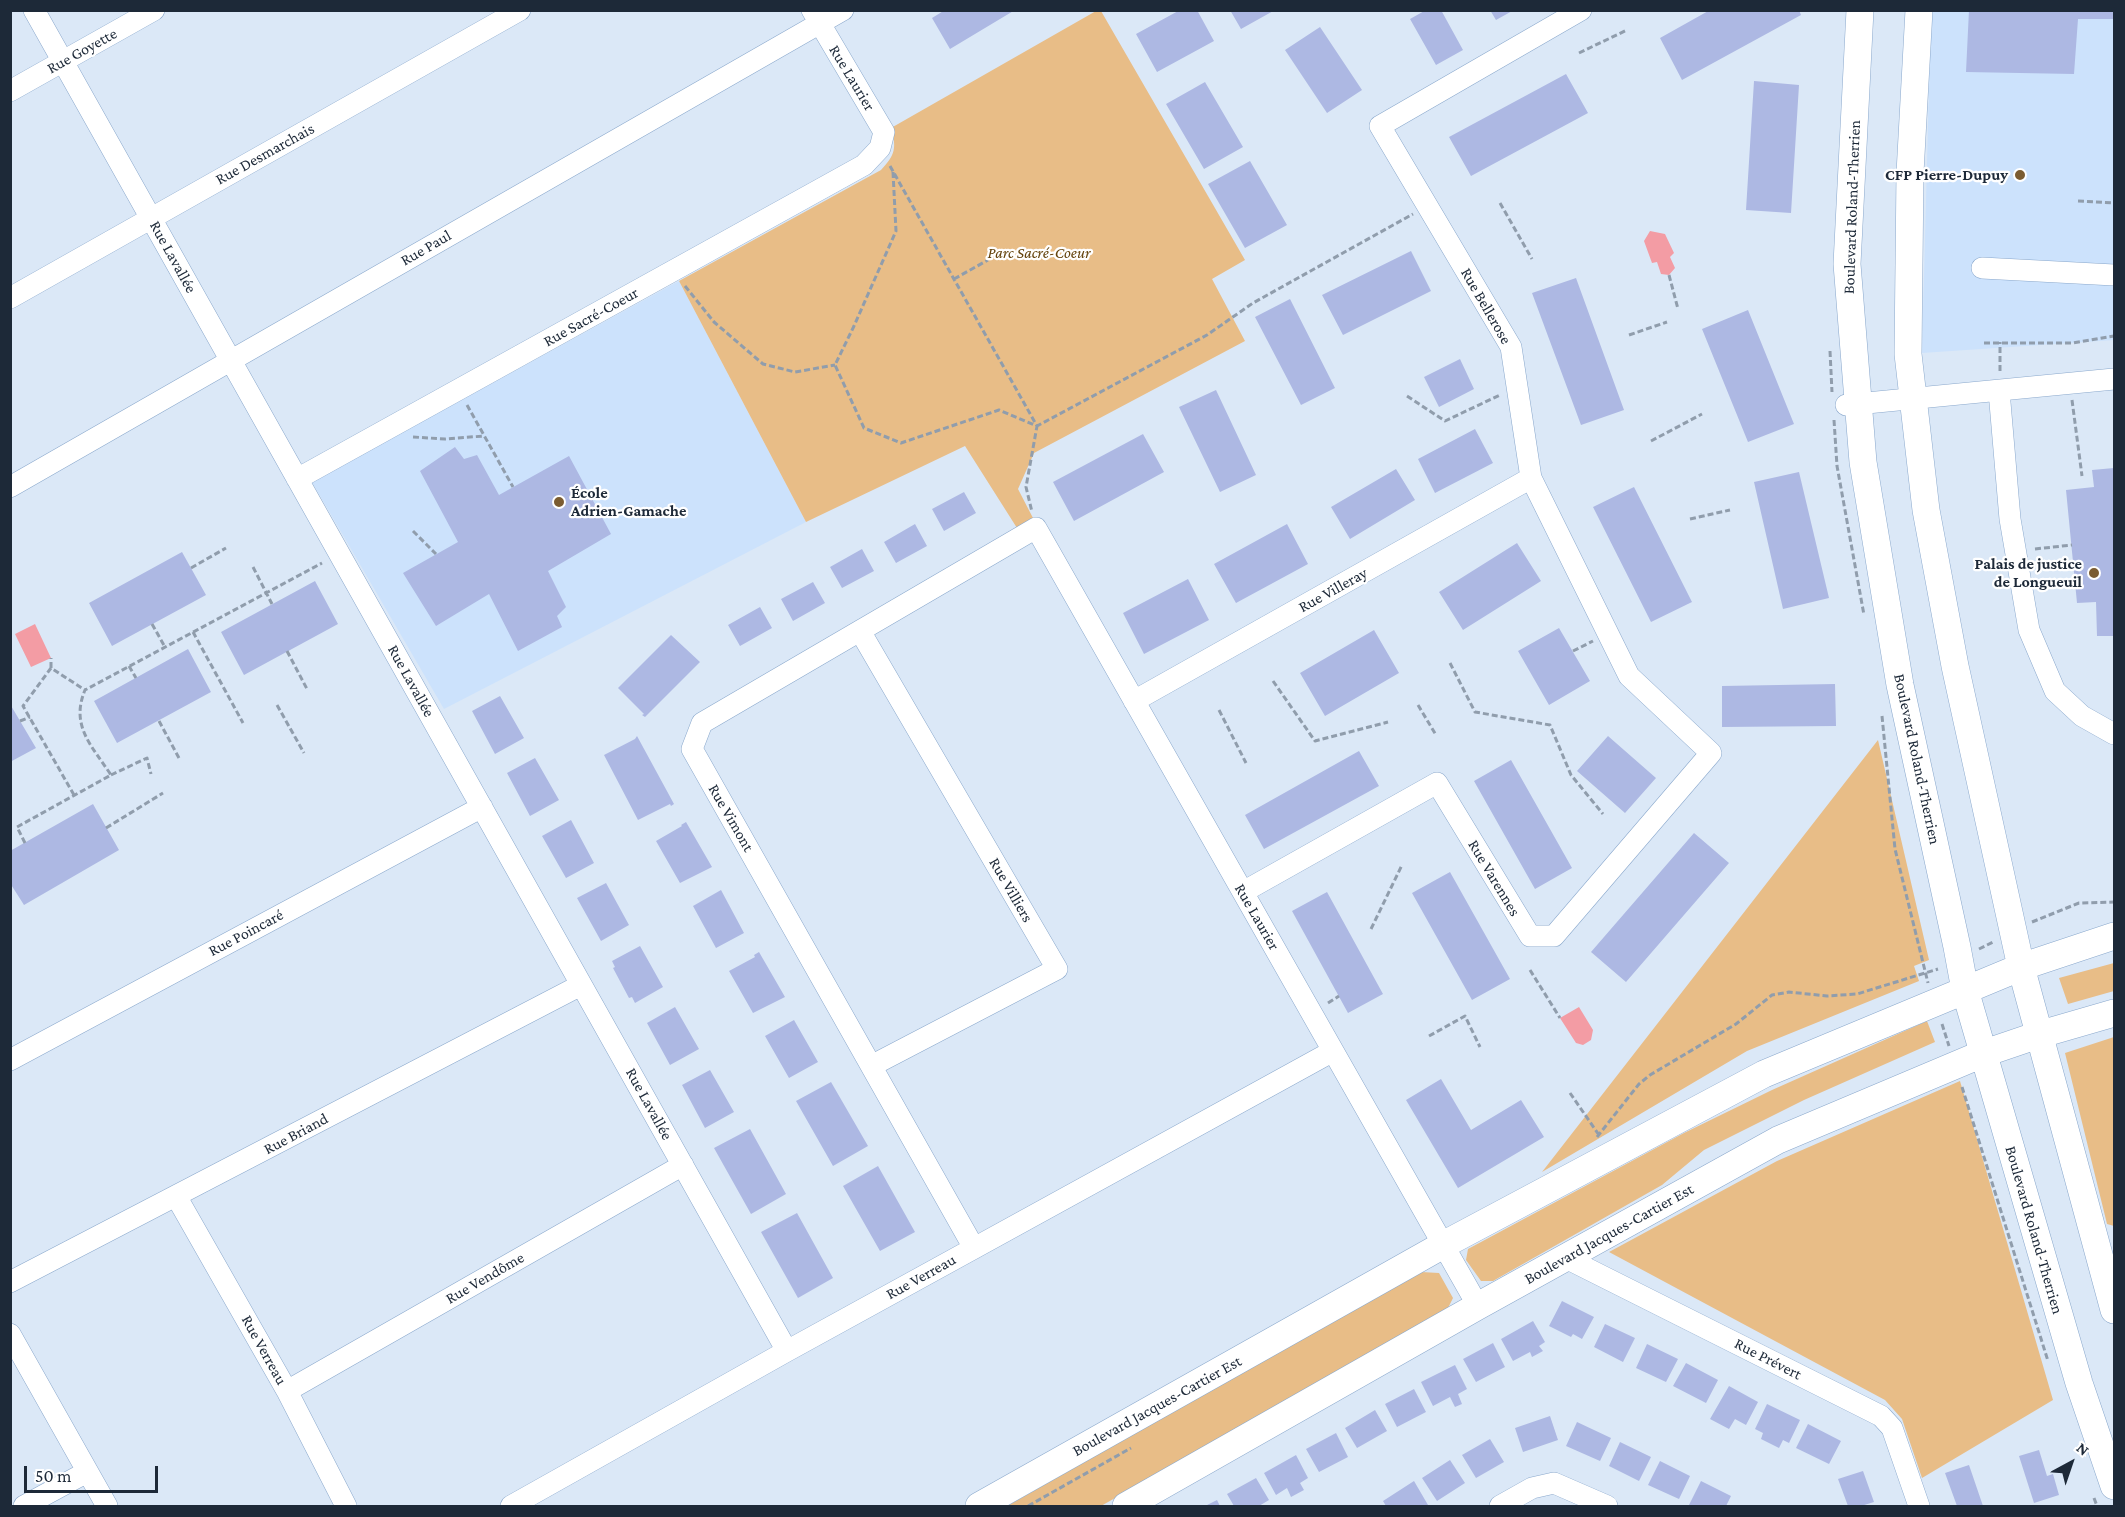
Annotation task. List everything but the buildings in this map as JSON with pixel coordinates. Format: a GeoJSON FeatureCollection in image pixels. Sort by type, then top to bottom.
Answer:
{"type":"FeatureCollection","features":[{"type":"Feature","properties":{"kind":"main road","name":"Boulevard Roland-Therrien"},"geometry":{"type":"LineString","coordinates":[[1860,10],[1847,264],[1851,405],[1863,462],[1900,685],[1958,946],[1965,990],[2079,1383],[2115,1486]]}},
{"type":"Feature","properties":{"kind":"main road"},"geometry":{"type":"LineString","coordinates":[[1918,10],[1910,173],[1908,354],[1926,510],[1955,666],[2021,967],[2038,1035],[2105,1241],[2115,1310]]}},
{"type":"Feature","properties":{"kind":"main road","name":"Boulevard Jacques-Cartier Est"},"geometry":{"type":"LineString","coordinates":[[979,1506],[1443,1245],[1764,1074],[2021,967],[2115,936]]}},
{"type":"Feature","properties":{"kind":"main road","name":"Boulevard Jacques-Cartier Est"},"geometry":{"type":"LineString","coordinates":[[1126,1506],[1478,1306],[1778,1140],[1982,1054],[2115,1013]]}},
{"type":"Feature","properties":{"kind":"street","name":"Rue Lavallée"},"geometry":{"type":"LineString","coordinates":[[34,10],[787,1351]]}},
{"type":"Feature","properties":{"kind":"street","name":"Rue Goyette"},"geometry":{"type":"LineString","coordinates":[[10,91],[154,10]]}},
{"type":"Feature","properties":{"kind":"street","name":"Rue Desmarchais"},"geometry":{"type":"LineString","coordinates":[[10,298],[520,10]]}},
{"type":"Feature","properties":{"kind":"street","name":"Rue Paul"},"geometry":{"type":"LineString","coordinates":[[10,487],[815,17],[843,10]]}},
{"type":"Feature","properties":{"kind":"street","name":"Rue Bellerose"},"geometry":{"type":"LineString","coordinates":[[1581,10],[1380,126],[1511,347],[1531,478],[1629,676],[1711,753]]}},
{"type":"Feature","properties":{"kind":"street","name":"Rue Laurier"},"geometry":{"type":"LineString","coordinates":[[815,17],[884,132],[879,148]]}},
{"type":"Feature","properties":{"kind":"street","name":"Rue Sacré-Coeur"},"geometry":{"type":"LineString","coordinates":[[297,479],[864,165],[879,148]]}},
{"type":"Feature","properties":{"kind":"street"},"geometry":{"type":"LineString","coordinates":[[1982,268],[2115,274]]}},
{"type":"Feature","properties":{"kind":"street"},"geometry":{"type":"LineString","coordinates":[[1851,405],[2115,379]]}},
{"type":"Feature","properties":{"kind":"street"},"geometry":{"type":"LineString","coordinates":[[1999,391],[2010,519],[2029,630],[2055,691],[2082,716],[2115,734]]}},
{"type":"Feature","properties":{"kind":"street","name":"Rue Villeray"},"geometry":{"type":"LineString","coordinates":[[1134,701],[1531,478]]}},
{"type":"Feature","properties":{"kind":"street","name":"Rue Laurier"},"geometry":{"type":"LineString","coordinates":[[1036,528],[1478,1306]]}},
{"type":"Feature","properties":{"kind":"street","name":"Rue Vimont"},"geometry":{"type":"LineString","coordinates":[[974,1248],[692,749],[702,723],[1036,528]]}},
{"type":"Feature","properties":{"kind":"street","name":"Rue Villiers"},"geometry":{"type":"LineString","coordinates":[[860,631],[1057,969],[871,1066]]}},
{"type":"Feature","properties":{"kind":"street","name":"Rue Varennes"},"geometry":{"type":"LineString","coordinates":[[1243,892],[1437,783],[1530,936],[1554,936],[1711,753]]}},
{"type":"Feature","properties":{"kind":"street","name":"Rue Poincaré"},"geometry":{"type":"LineString","coordinates":[[10,1060],[482,807]]}},
{"type":"Feature","properties":{"kind":"street","name":"Rue Briand"},"geometry":{"type":"LineString","coordinates":[[10,1282],[581,985]]}},
{"type":"Feature","properties":{"kind":"street","name":"Rue Verreau"},"geometry":{"type":"LineString","coordinates":[[511,1506],[787,1351],[1333,1051]]}},
{"type":"Feature","properties":{"kind":"street","name":"Rue Vendôme"},"geometry":{"type":"LineString","coordinates":[[287,1391],[683,1165]]}},
{"type":"Feature","properties":{"kind":"street","name":"Rue Verreau"},"geometry":{"type":"LineString","coordinates":[[176,1196],[287,1391],[346,1506]]}},
{"type":"Feature","properties":{"kind":"street","name":"Rue Prévert"},"geometry":{"type":"LineString","coordinates":[[1566,1258],[1881,1416],[1892,1428],[1920,1506]]}},
{"type":"Feature","properties":{"kind":"street"},"geometry":{"type":"LineString","coordinates":[[10,1334],[107,1506]]}},
{"type":"Feature","properties":{"kind":"street"},"geometry":{"type":"LineString","coordinates":[[24,1506],[87,1472]]}},
{"type":"Feature","properties":{"kind":"street"},"geometry":{"type":"LineString","coordinates":[[1500,1506],[1532,1488],[1554,1483],[1607,1506]]}},
{"type":"Feature","properties":{"kind":"path"},"geometry":{"type":"LineString","coordinates":[[1579,53],[1627,30]]}},
{"type":"Feature","properties":{"kind":"path"},"geometry":{"type":"LineString","coordinates":[[879,148],[1037,426],[1026,487],[1036,528]]}},
{"type":"Feature","properties":{"kind":"path"},"geometry":{"type":"LineString","coordinates":[[835,365],[896,231],[893,172]]}},
{"type":"Feature","properties":{"kind":"path"},"geometry":{"type":"LineString","coordinates":[[2078,201],[2115,203]]}},
{"type":"Feature","properties":{"kind":"path"},"geometry":{"type":"LineString","coordinates":[[1500,203],[1532,259]]}},
{"type":"Feature","properties":{"kind":"path"},"geometry":{"type":"LineString","coordinates":[[1037,426],[1207,335],[1253,303],[1427,206]]}},
{"type":"Feature","properties":{"kind":"path"},"geometry":{"type":"LineString","coordinates":[[954,279],[988,260]]}},
{"type":"Feature","properties":{"kind":"path"},"geometry":{"type":"LineString","coordinates":[[674,272],[714,322],[763,364],[795,372],[835,365]]}},
{"type":"Feature","properties":{"kind":"path"},"geometry":{"type":"LineString","coordinates":[[1668,274],[1678,309]]}},
{"type":"Feature","properties":{"kind":"path"},"geometry":{"type":"LineString","coordinates":[[1629,335],[1667,321]]}},
{"type":"Feature","properties":{"kind":"path"},"geometry":{"type":"LineString","coordinates":[[1984,343],[2073,343],[2115,336]]}},
{"type":"Feature","properties":{"kind":"path"},"geometry":{"type":"LineString","coordinates":[[1999,391],[2000,342]]}},
{"type":"Feature","properties":{"kind":"path"},"geometry":{"type":"LineString","coordinates":[[835,365],[864,428],[901,442],[999,410],[1037,426]]}},
{"type":"Feature","properties":{"kind":"path"},"geometry":{"type":"LineString","coordinates":[[2070,384],[2082,476]]}},
{"type":"Feature","properties":{"kind":"path"},"geometry":{"type":"LineString","coordinates":[[1407,396],[1445,421],[1517,387]]}},
{"type":"Feature","properties":{"kind":"path"},"geometry":{"type":"LineString","coordinates":[[459,390],[513,487]]}},
{"type":"Feature","properties":{"kind":"path"},"geometry":{"type":"LineString","coordinates":[[1651,441],[1702,414]]}},
{"type":"Feature","properties":{"kind":"path"},"geometry":{"type":"LineString","coordinates":[[412,437],[445,439],[485,436]]}},
{"type":"Feature","properties":{"kind":"path"},"geometry":{"type":"LineString","coordinates":[[1690,519],[1730,510]]}},
{"type":"Feature","properties":{"kind":"path"},"geometry":{"type":"LineString","coordinates":[[413,531],[436,554]]}},
{"type":"Feature","properties":{"kind":"path"},"geometry":{"type":"LineString","coordinates":[[2015,551],[2072,545]]}},
{"type":"Feature","properties":{"kind":"path"},"geometry":{"type":"LineString","coordinates":[[191,568],[226,548]]}},
{"type":"Feature","properties":{"kind":"path"},"geometry":{"type":"LineString","coordinates":[[111,775],[81,728],[79,705],[85,690],[339,554]]}},
{"type":"Feature","properties":{"kind":"path"},"geometry":{"type":"LineString","coordinates":[[253,567],[272,604]]}},
{"type":"Feature","properties":{"kind":"path"},"geometry":{"type":"LineString","coordinates":[[152,624],[165,647]]}},
{"type":"Feature","properties":{"kind":"path"},"geometry":{"type":"LineString","coordinates":[[193,632],[243,723]]}},
{"type":"Feature","properties":{"kind":"path"},"geometry":{"type":"LineString","coordinates":[[287,651],[307,689]]}},
{"type":"Feature","properties":{"kind":"path"},"geometry":{"type":"LineString","coordinates":[[51,658],[51,668],[23,706],[74,795]]}},
{"type":"Feature","properties":{"kind":"path"},"geometry":{"type":"LineString","coordinates":[[1450,663],[1475,712],[1550,725],[1571,775],[1603,814]]}},
{"type":"Feature","properties":{"kind":"path"},"geometry":{"type":"LineString","coordinates":[[129,666],[136,678]]}},
{"type":"Feature","properties":{"kind":"path"},"geometry":{"type":"LineString","coordinates":[[51,668],[85,690]]}},
{"type":"Feature","properties":{"kind":"path"},"geometry":{"type":"LineString","coordinates":[[1273,681],[1315,741],[1388,722]]}},
{"type":"Feature","properties":{"kind":"path"},"geometry":{"type":"LineString","coordinates":[[277,705],[304,753]]}},
{"type":"Feature","properties":{"kind":"path"},"geometry":{"type":"LineString","coordinates":[[1418,705],[1436,735]]}},
{"type":"Feature","properties":{"kind":"path"},"geometry":{"type":"LineString","coordinates":[[1219,710],[1246,763]]}},
{"type":"Feature","properties":{"kind":"path"},"geometry":{"type":"LineString","coordinates":[[20,721],[30,717]]}},
{"type":"Feature","properties":{"kind":"path"},"geometry":{"type":"LineString","coordinates":[[159,721],[179,758]]}},
{"type":"Feature","properties":{"kind":"path"},"geometry":{"type":"LineString","coordinates":[[25,843],[17,827],[74,795],[147,758],[152,774]]}},
{"type":"Feature","properties":{"kind":"path"},"geometry":{"type":"LineString","coordinates":[[106,828],[163,793]]}},
{"type":"Feature","properties":{"kind":"path"},"geometry":{"type":"LineString","coordinates":[[1371,929],[1402,865]]}},
{"type":"Feature","properties":{"kind":"path"},"geometry":{"type":"LineString","coordinates":[[1593,1142],[1639,1084],[1650,1075],[1736,1024],[1772,995],[1789,992],[1827,996],[1857,994],[1939,969],[2039,918],[2069,906],[2079,903],[2115,902]]}},
{"type":"Feature","properties":{"kind":"path"},"geometry":{"type":"LineString","coordinates":[[1530,970],[1560,1018]]}},
{"type":"Feature","properties":{"kind":"path"},"geometry":{"type":"LineString","coordinates":[[1429,1036],[1465,1016],[1480,1047]]}},
{"type":"Feature","properties":{"kind":"path"},"geometry":{"type":"LineString","coordinates":[[1570,1093],[1599,1135]]}},
{"type":"Feature","properties":{"kind":"shaded area","name":"CFP Pierre-Dupuy"},"geometry":{"type":"Polygon","coordinates":[[[1931,11],[2114,11],[2114,340],[1922,353],[1931,11]]]}},
{"type":"Feature","properties":{"kind":"shaded area"},"geometry":{"type":"Polygon","coordinates":[[[1650,231],[1665,234],[1674,253],[1670,257],[1675,268],[1669,275],[1661,274],[1657,262],[1652,263],[1644,241],[1650,231]]]}},
{"type":"Feature","properties":{"kind":"shaded area","name":"École Adrien-Gamache"},"geometry":{"type":"Polygon","coordinates":[[[679,281],[806,522],[444,709],[312,482],[679,281]]]}},
{"type":"Feature","properties":{"kind":"shaded area"},"geometry":{"type":"Polygon","coordinates":[[[35,624],[51,658],[31,667],[15,634],[35,624]]]}},
{"type":"Feature","properties":{"kind":"shaded area"},"geometry":{"type":"Polygon","coordinates":[[[1579,1007],[1593,1030],[1591,1040],[1583,1045],[1576,1043],[1560,1018],[1579,1007]]]}},
{"type":"Feature","properties":{"kind":"green space","name":"Parc Sacré-Coeur"},"geometry":{"type":"Polygon","coordinates":[[[1096,11],[1101,11],[1245,260],[1212,279],[1245,341],[1034,453],[1018,489],[1033,518],[1017,528],[965,446],[806,522],[679,281],[881,170],[894,151],[891,128],[1096,11]]]}},
{"type":"Feature","properties":{"kind":"green space"},"geometry":{"type":"Polygon","coordinates":[[[1878,740],[1929,960],[1914,966],[1919,981],[1747,1051],[1542,1172],[1878,740]]]}},
{"type":"Feature","properties":{"kind":"green space"},"geometry":{"type":"Polygon","coordinates":[[[2114,963],[2114,991],[2068,1004],[2059,978],[2114,963]]]}},
{"type":"Feature","properties":{"kind":"green space"},"geometry":{"type":"Polygon","coordinates":[[[1927,1021],[1935,1042],[1804,1100],[1704,1150],[1662,1185],[1493,1281],[1481,1281],[1466,1260],[1468,1249],[1684,1133],[1772,1090],[1927,1021]]]}},
{"type":"Feature","properties":{"kind":"green space"},"geometry":{"type":"Polygon","coordinates":[[[2114,1037],[2114,1226],[2107,1224],[2065,1053],[2114,1037]]]}},
{"type":"Feature","properties":{"kind":"green space"},"geometry":{"type":"Polygon","coordinates":[[[1960,1081],[2053,1400],[1922,1478],[1902,1419],[1885,1400],[1609,1252],[1777,1161],[1960,1081]]]}},
{"type":"Feature","properties":{"kind":"green space"},"geometry":{"type":"Polygon","coordinates":[[[1421,1272],[1439,1273],[1453,1298],[1447,1310],[1101,1506],[1007,1506],[1413,1275],[1421,1272]]]}},
{"type":"Feature","properties":{"kind":"place","name":"CFP Pierre-Dupuy"},"geometry":{"type":"Point","coordinates":[2020,175]}},
{"type":"Feature","properties":{"kind":"place","name":"École Adrien-Gamache"},"geometry":{"type":"Point","coordinates":[559,502]}},
{"type":"Feature","properties":{"kind":"place","name":"Palais de justice de Longueuil"},"geometry":{"type":"Point","coordinates":[2094,573]}}]}
